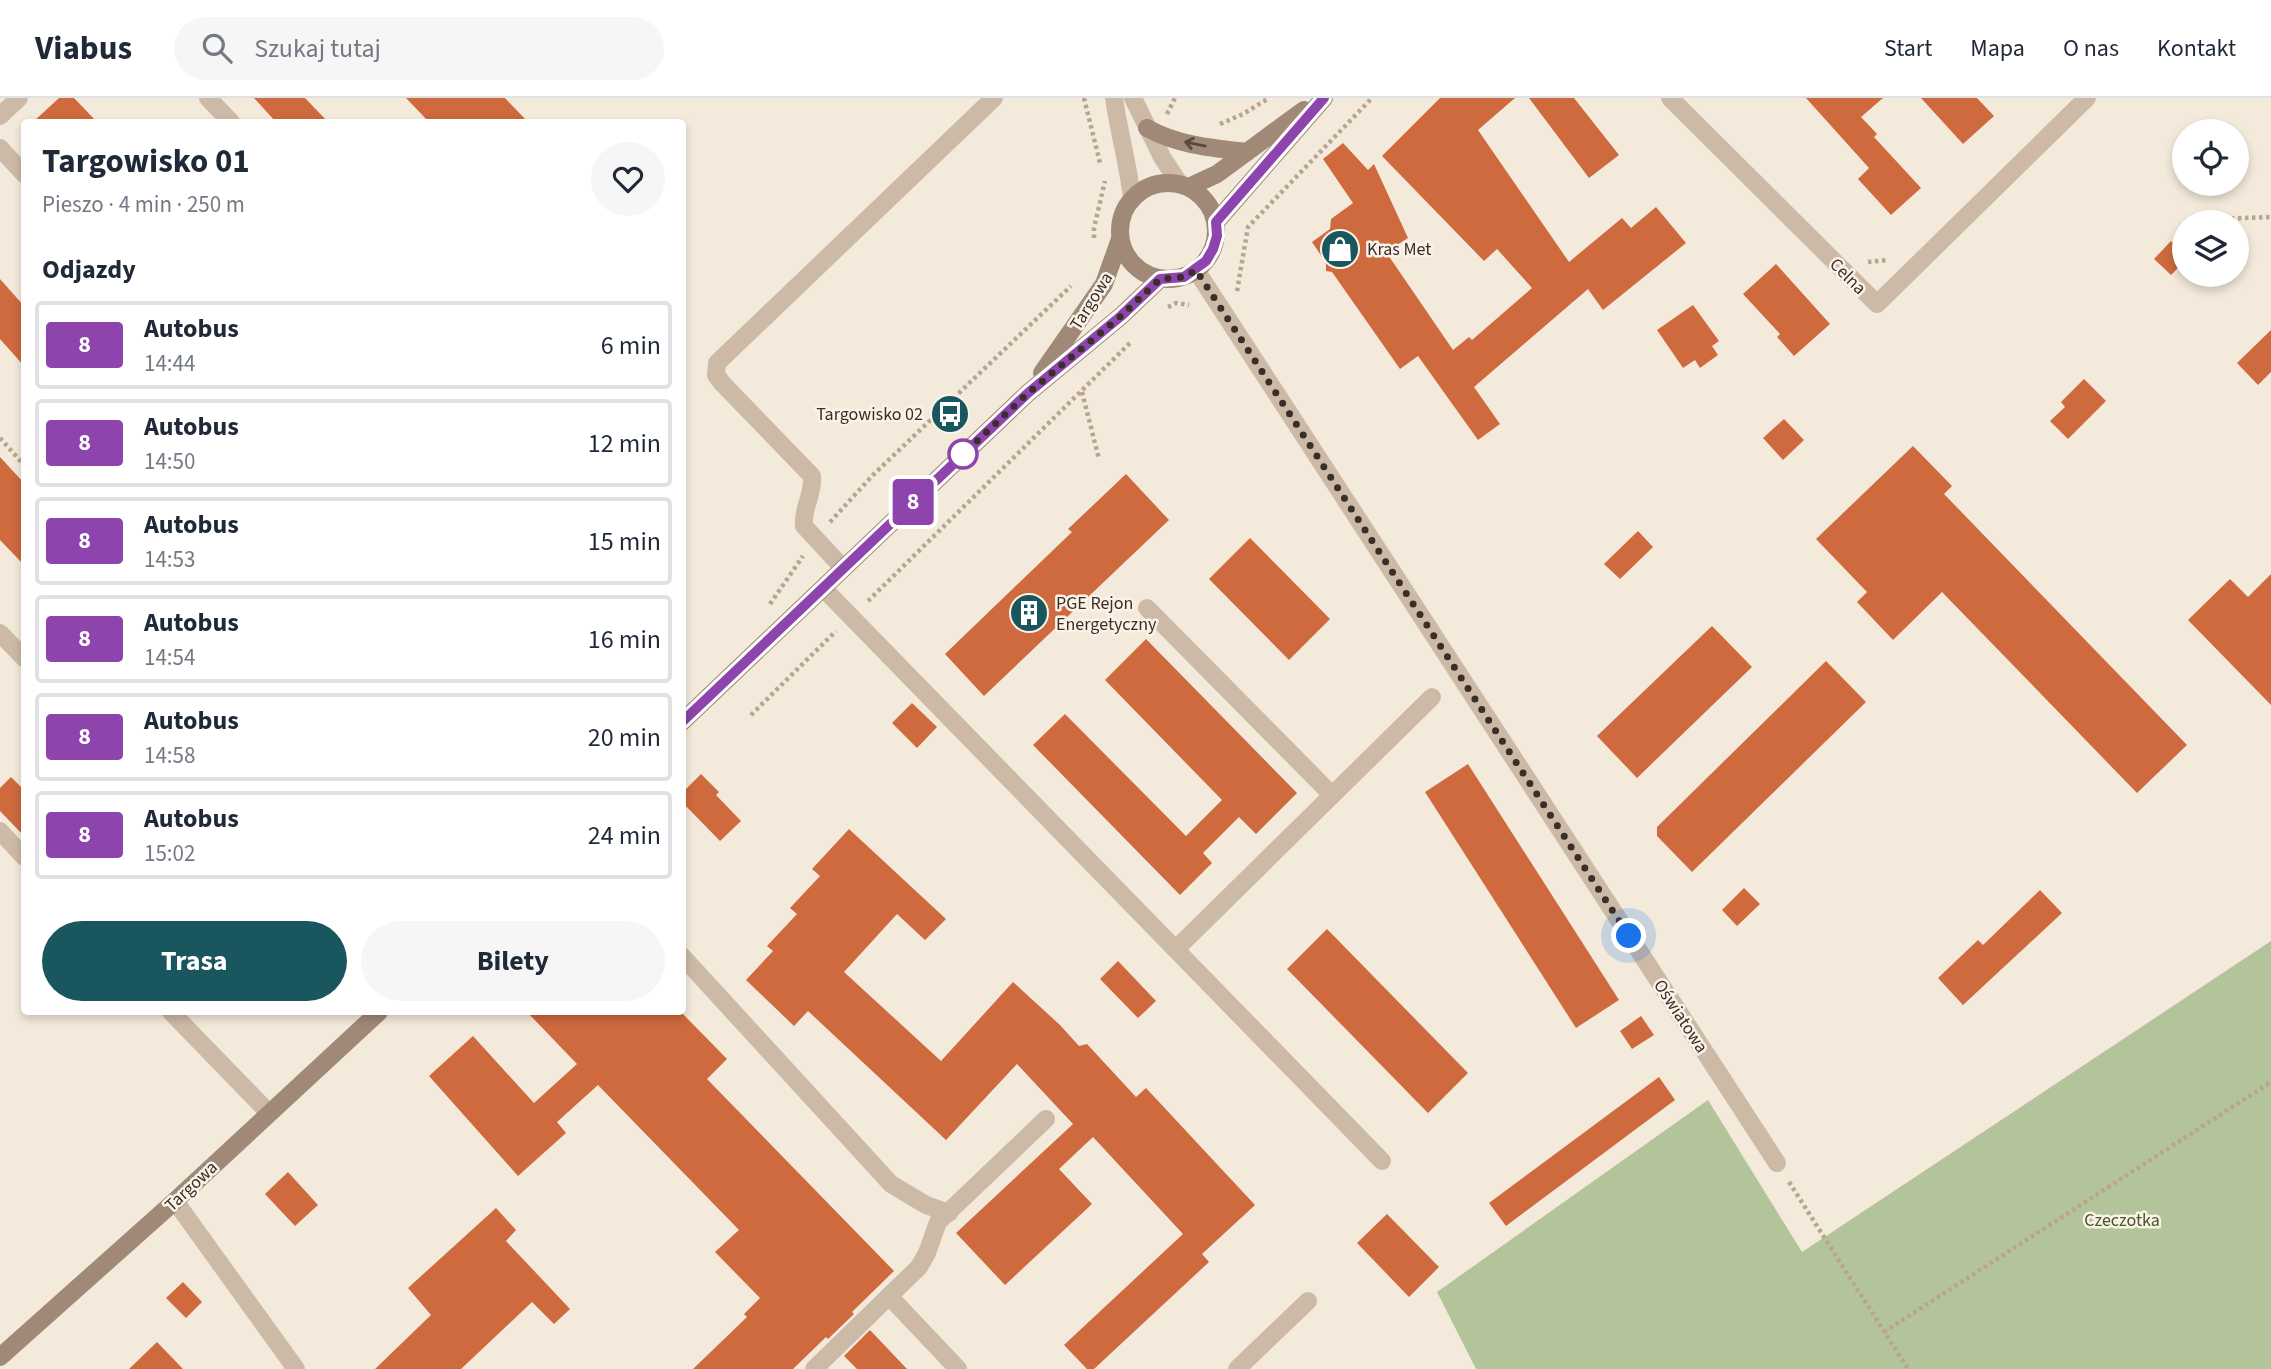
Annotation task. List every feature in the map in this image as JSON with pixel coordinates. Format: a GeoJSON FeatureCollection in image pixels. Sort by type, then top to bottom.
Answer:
{"type":"FeatureCollection","features":[{"type":"Feature","properties":{"kind":"street"},"geometry":{"type":"LineString","coordinates":[[0,116],[19,98]]}},
{"type":"Feature","properties":{"kind":"street"},"geometry":{"type":"LineString","coordinates":[[208,98],[228,119]]}},
{"type":"Feature","properties":{"kind":"street"},"geometry":{"type":"LineString","coordinates":[[843,568],[804,526],[803,517],[813,488],[812,476],[716,375],[717,363],[994,98]]}},
{"type":"Feature","properties":{"kind":"street"},"geometry":{"type":"LineString","coordinates":[[1114,98],[1119,136],[1129,168],[1132,198]]}},
{"type":"Feature","properties":{"kind":"street"},"geometry":{"type":"LineString","coordinates":[[1133,98],[1147,128],[1184,185],[1207,201],[1216,222],[1217,236],[1206,261],[1184,277],[1160,279],[1138,269],[1123,250],[1120,239],[1121,217],[1132,198],[1153,184],[1184,185],[1217,174],[1322,98]]}},
{"type":"Feature","properties":{"kind":"street"},"geometry":{"type":"LineString","coordinates":[[1216,222],[1322,98]]}},
{"type":"Feature","properties":{"kind":"street","name":"Celna"},"geometry":{"type":"LineString","coordinates":[[1670,98],[1877,304],[2087,98]]}},
{"type":"Feature","properties":{"kind":"street"},"geometry":{"type":"LineString","coordinates":[[1147,128],[1164,137],[1247,152]]}},
{"type":"Feature","properties":{"kind":"street"},"geometry":{"type":"LineString","coordinates":[[0,148],[21,171]]}},
{"type":"Feature","properties":{"kind":"street","name":"Targowa"},"geometry":{"type":"LineString","coordinates":[[1028,393],[1104,284],[1120,239]]}},
{"type":"Feature","properties":{"kind":"street","name":"Oświatowa"},"geometry":{"type":"LineString","coordinates":[[1196,270],[1777,1163]]}},
{"type":"Feature","properties":{"kind":"street","name":"Targowa"},"geometry":{"type":"LineString","coordinates":[[686,718],[1028,393],[1121,316],[1160,279]]}},
{"type":"Feature","properties":{"kind":"street"},"geometry":{"type":"LineString","coordinates":[[823,588],[1382,1161]]}},
{"type":"Feature","properties":{"kind":"street"},"geometry":{"type":"LineString","coordinates":[[1147,608],[1332,795]]}},
{"type":"Feature","properties":{"kind":"street"},"geometry":{"type":"LineString","coordinates":[[0,633],[21,655]]}},
{"type":"Feature","properties":{"kind":"street"},"geometry":{"type":"LineString","coordinates":[[1176,949],[1432,697]]}},
{"type":"Feature","properties":{"kind":"street"},"geometry":{"type":"LineString","coordinates":[[0,831],[21,854]]}},
{"type":"Feature","properties":{"kind":"street"},"geometry":{"type":"LineString","coordinates":[[686,960],[891,1184],[926,1205],[949,1213]]}},
{"type":"Feature","properties":{"kind":"street"},"geometry":{"type":"LineString","coordinates":[[175,1015],[269,1114]]}},
{"type":"Feature","properties":{"kind":"street","name":"Targowa"},"geometry":{"type":"LineString","coordinates":[[0,1357],[175,1201],[371,1015]]}},
{"type":"Feature","properties":{"kind":"street"},"geometry":{"type":"LineString","coordinates":[[814,1369],[919,1267],[928,1253],[939,1222],[1046,1119]]}},
{"type":"Feature","properties":{"kind":"street"},"geometry":{"type":"LineString","coordinates":[[175,1201],[296,1369]]}},
{"type":"Feature","properties":{"kind":"street"},"geometry":{"type":"LineString","coordinates":[[889,1296],[958,1369]]}},
{"type":"Feature","properties":{"kind":"street"},"geometry":{"type":"LineString","coordinates":[[1237,1369],[1308,1301]]}},
{"type":"Feature","properties":{"kind":"path"},"geometry":{"type":"LineString","coordinates":[[1084,98],[1105,180],[1094,228],[1094,240]]}},
{"type":"Feature","properties":{"kind":"path"},"geometry":{"type":"LineString","coordinates":[[1215,123],[1223,124],[1269,98]]}},
{"type":"Feature","properties":{"kind":"path"},"geometry":{"type":"LineString","coordinates":[[1236,297],[1248,227],[1372,98]]}},
{"type":"Feature","properties":{"kind":"path"},"geometry":{"type":"LineString","coordinates":[[1169,111],[1181,115]]}},
{"type":"Feature","properties":{"kind":"path"},"geometry":{"type":"LineString","coordinates":[[2249,219],[2271,218]]}},
{"type":"Feature","properties":{"kind":"path"},"geometry":{"type":"LineString","coordinates":[[1857,258],[1877,262],[1891,259]]}},
{"type":"Feature","properties":{"kind":"path"},"geometry":{"type":"LineString","coordinates":[[769,604],[816,540],[873,475],[1077,280]]}},
{"type":"Feature","properties":{"kind":"path"},"geometry":{"type":"LineString","coordinates":[[1158,316],[1176,303],[1196,307]]}},
{"type":"Feature","properties":{"kind":"path"},"geometry":{"type":"LineString","coordinates":[[751,715],[1140,332]]}},
{"type":"Feature","properties":{"kind":"path"},"geometry":{"type":"LineString","coordinates":[[1082,391],[1099,459]]}},
{"type":"Feature","properties":{"kind":"path"},"geometry":{"type":"LineString","coordinates":[[0,438],[21,462]]}},
{"type":"Feature","properties":{"kind":"path"},"geometry":{"type":"LineString","coordinates":[[1884,1332],[2271,1082]]}},
{"type":"Feature","properties":{"kind":"path"},"geometry":{"type":"LineString","coordinates":[[1777,1163],[1908,1369]]}},
{"type":"Feature","properties":{"kind":"green space","name":"Czeczotka"},"geometry":{"type":"Polygon","coordinates":[[[2271,941],[2271,1369],[1476,1369],[1437,1292],[1708,1100],[1802,1252],[2271,941]]]}},
{"type":"Feature","properties":{"kind":"building"},"geometry":{"type":"Polygon","coordinates":[[[59,98],[74,98],[94,119],[36,119],[59,98]]]}},
{"type":"Feature","properties":{"kind":"building"},"geometry":{"type":"Polygon","coordinates":[[[254,98],[305,98],[325,119],[273,119],[254,98]]]}},
{"type":"Feature","properties":{"kind":"building"},"geometry":{"type":"Polygon","coordinates":[[[406,98],[505,98],[525,119],[426,119],[406,98]]]}},
{"type":"Feature","properties":{"kind":"building"},"geometry":{"type":"Polygon","coordinates":[[[1440,98],[1515,98],[1478,130],[1569,262],[1622,218],[1631,228],[1656,207],[1686,243],[1603,310],[1588,289],[1474,387],[1500,424],[1478,440],[1418,356],[1400,369],[1332,272],[1326,271],[1326,263],[1312,242],[1330,229],[1331,219],[1353,203],[1323,159],[1343,143],[1368,170],[1374,164],[1408,238],[1386,252],[1453,350],[1469,337],[1472,340],[1532,288],[1497,249],[1484,261],[1382,156],[1440,98]]]}},
{"type":"Feature","properties":{"kind":"building"},"geometry":{"type":"Polygon","coordinates":[[[1529,98],[1574,98],[1619,155],[1589,178],[1529,98]]]}},
{"type":"Feature","properties":{"kind":"building"},"geometry":{"type":"Polygon","coordinates":[[[1806,98],[1883,98],[1861,117],[1877,134],[1874,137],[1921,188],[1891,215],[1858,179],[1869,168],[1806,98]]]}},
{"type":"Feature","properties":{"kind":"building"},"geometry":{"type":"Polygon","coordinates":[[[1921,98],[1977,98],[1994,116],[1963,144],[1921,98]]]}},
{"type":"Feature","properties":{"kind":"building"},"geometry":{"type":"Polygon","coordinates":[[[2171,241],[2172,242],[2171,275],[2154,259],[2171,241]]]}},
{"type":"Feature","properties":{"kind":"building"},"geometry":{"type":"Polygon","coordinates":[[[1776,264],[1830,324],[1794,356],[1777,337],[1780,334],[1743,294],[1776,264]]]}},
{"type":"Feature","properties":{"kind":"building"},"geometry":{"type":"Polygon","coordinates":[[[0,279],[21,303],[21,363],[0,339],[0,279]]]}},
{"type":"Feature","properties":{"kind":"building"},"geometry":{"type":"Polygon","coordinates":[[[1693,305],[1719,341],[1712,346],[1718,355],[1700,368],[1695,360],[1683,368],[1657,330],[1693,305]]]}},
{"type":"Feature","properties":{"kind":"building"},"geometry":{"type":"Polygon","coordinates":[[[2271,330],[2271,372],[2258,385],[2237,363],[2271,330]]]}},
{"type":"Feature","properties":{"kind":"building"},"geometry":{"type":"Polygon","coordinates":[[[2084,379],[2106,401],[2068,439],[2050,421],[2065,407],[2061,402],[2084,379]]]}},
{"type":"Feature","properties":{"kind":"building"},"geometry":{"type":"Polygon","coordinates":[[[1784,419],[1804,440],[1783,460],[1763,438],[1784,419]]]}},
{"type":"Feature","properties":{"kind":"building"},"geometry":{"type":"Polygon","coordinates":[[[1913,446],[1952,486],[1944,494],[2187,745],[2137,793],[1942,592],[1893,640],[1857,602],[1867,592],[1816,539],[1913,446]]]}},
{"type":"Feature","properties":{"kind":"building"},"geometry":{"type":"Polygon","coordinates":[[[0,457],[21,480],[21,562],[0,540],[0,457]]]}},
{"type":"Feature","properties":{"kind":"building","name":"PGE Rejon Energetyczny"},"geometry":{"type":"Polygon","coordinates":[[[1126,474],[1169,520],[984,696],[945,654],[1072,532],[1068,529],[1126,474]]]}},
{"type":"Feature","properties":{"kind":"building"},"geometry":{"type":"Polygon","coordinates":[[[1638,531],[1653,547],[1620,579],[1604,564],[1638,531]]]}},
{"type":"Feature","properties":{"kind":"building"},"geometry":{"type":"Polygon","coordinates":[[[1250,538],[1330,619],[1289,660],[1209,579],[1250,538]]]}},
{"type":"Feature","properties":{"kind":"building"},"geometry":{"type":"Polygon","coordinates":[[[2271,574],[2271,705],[2188,620],[2230,579],[2248,597],[2271,574]]]}},
{"type":"Feature","properties":{"kind":"building"},"geometry":{"type":"Polygon","coordinates":[[[1712,626],[1752,667],[1637,778],[1597,736],[1712,626]]]}},
{"type":"Feature","properties":{"kind":"building"},"geometry":{"type":"Polygon","coordinates":[[[1146,639],[1297,793],[1256,834],[1239,817],[1203,853],[1212,863],[1180,895],[1033,745],[1065,714],[1186,836],[1222,800],[1105,680],[1146,639]]]}},
{"type":"Feature","properties":{"kind":"building"},"geometry":{"type":"Polygon","coordinates":[[[1826,661],[1866,702],[1692,872],[1657,836],[1657,827],[1826,661]]]}},
{"type":"Feature","properties":{"kind":"building"},"geometry":{"type":"Polygon","coordinates":[[[912,703],[937,727],[917,748],[892,723],[912,703]]]}},
{"type":"Feature","properties":{"kind":"building"},"geometry":{"type":"Polygon","coordinates":[[[1468,764],[1619,1000],[1576,1028],[1425,792],[1468,764]]]}},
{"type":"Feature","properties":{"kind":"building"},"geometry":{"type":"Polygon","coordinates":[[[701,774],[719,792],[716,795],[741,821],[720,841],[686,806],[686,789],[701,774]]]}},
{"type":"Feature","properties":{"kind":"building"},"geometry":{"type":"Polygon","coordinates":[[[11,777],[21,787],[21,833],[0,811],[0,788],[11,777]]]}},
{"type":"Feature","properties":{"kind":"building"},"geometry":{"type":"Polygon","coordinates":[[[849,829],[946,919],[925,940],[897,914],[844,972],[941,1061],[1013,982],[1079,1046],[1087,1044],[1136,1097],[1146,1088],[1255,1205],[1202,1254],[1209,1262],[1094,1369],[1087,1369],[1064,1345],[1183,1234],[1093,1137],[1059,1169],[1092,1204],[1005,1285],[956,1233],[1073,1124],[1017,1064],[946,1140],[808,1011],[794,1026],[746,980],[773,951],[767,946],[797,914],[790,908],[820,876],[812,869],[849,829]]]}},
{"type":"Feature","properties":{"kind":"building"},"geometry":{"type":"Polygon","coordinates":[[[1744,888],[1760,904],[1737,926],[1722,910],[1744,888]]]}},
{"type":"Feature","properties":{"kind":"building"},"geometry":{"type":"Polygon","coordinates":[[[2040,890],[2062,913],[1963,1005],[1938,978],[1978,940],[1983,945],[2040,890]]]}},
{"type":"Feature","properties":{"kind":"building"},"geometry":{"type":"Polygon","coordinates":[[[1327,929],[1468,1073],[1428,1113],[1287,969],[1327,929]]]}},
{"type":"Feature","properties":{"kind":"building"},"geometry":{"type":"Polygon","coordinates":[[[1118,961],[1156,1001],[1138,1018],[1100,979],[1118,961]]]}},
{"type":"Feature","properties":{"kind":"building"},"geometry":{"type":"Polygon","coordinates":[[[530,1015],[684,1015],[727,1059],[707,1079],[894,1271],[852,1312],[854,1314],[793,1369],[693,1369],[747,1317],[744,1314],[760,1298],[715,1252],[739,1230],[598,1085],[557,1122],[566,1133],[518,1176],[429,1076],[473,1036],[534,1103],[577,1064],[530,1015]]]}},
{"type":"Feature","properties":{"kind":"building"},"geometry":{"type":"Polygon","coordinates":[[[1641,1016],[1654,1035],[1632,1049],[1620,1031],[1641,1016]]]}},
{"type":"Feature","properties":{"kind":"building"},"geometry":{"type":"Polygon","coordinates":[[[1659,1077],[1675,1100],[1506,1226],[1489,1203],[1659,1077]]]}},
{"type":"Feature","properties":{"kind":"building"},"geometry":{"type":"Polygon","coordinates":[[[288,1172],[318,1205],[295,1226],[265,1194],[288,1172]]]}},
{"type":"Feature","properties":{"kind":"building"},"geometry":{"type":"Polygon","coordinates":[[[496,1208],[516,1230],[506,1241],[570,1309],[554,1324],[532,1302],[461,1369],[375,1369],[431,1315],[408,1288],[496,1208]]]}},
{"type":"Feature","properties":{"kind":"building"},"geometry":{"type":"Polygon","coordinates":[[[1387,1214],[1439,1267],[1409,1297],[1357,1243],[1387,1214]]]}},
{"type":"Feature","properties":{"kind":"building"},"geometry":{"type":"Polygon","coordinates":[[[183,1282],[202,1302],[186,1318],[166,1298],[183,1282]]]}},
{"type":"Feature","properties":{"kind":"building"},"geometry":{"type":"Polygon","coordinates":[[[870,1330],[907,1369],[857,1369],[844,1356],[870,1330]]]}},
{"type":"Feature","properties":{"kind":"building"},"geometry":{"type":"Polygon","coordinates":[[[157,1342],[183,1369],[129,1369],[157,1342]]]}},
{"type":"Feature","properties":{"kind":"bus line","name":"8"},"geometry":{"type":"LineString","coordinates":[[686,718],[1028,393],[1121,316],[1160,279],[1184,277],[1206,261],[1217,236],[1216,222],[1324,98]]}},
{"type":"Feature","properties":{"kind":"place","name":"Kras Met"},"geometry":{"type":"Point","coordinates":[1340,249]}},
{"type":"Feature","properties":{"kind":"place","name":"Targowisko 02"},"geometry":{"type":"Point","coordinates":[950,414]}},
{"type":"Feature","properties":{"kind":"place","name":"PGE Rejon Energetyczny"},"geometry":{"type":"Point","coordinates":[1029,613]}},
{"type":"Feature","properties":{"kind":"route"},"geometry":{"type":"LineString","coordinates":[[963,454],[961,456],[1028,393],[1121,316],[1160,279],[1184,277],[1196,270],[1629,936]]}}]}
